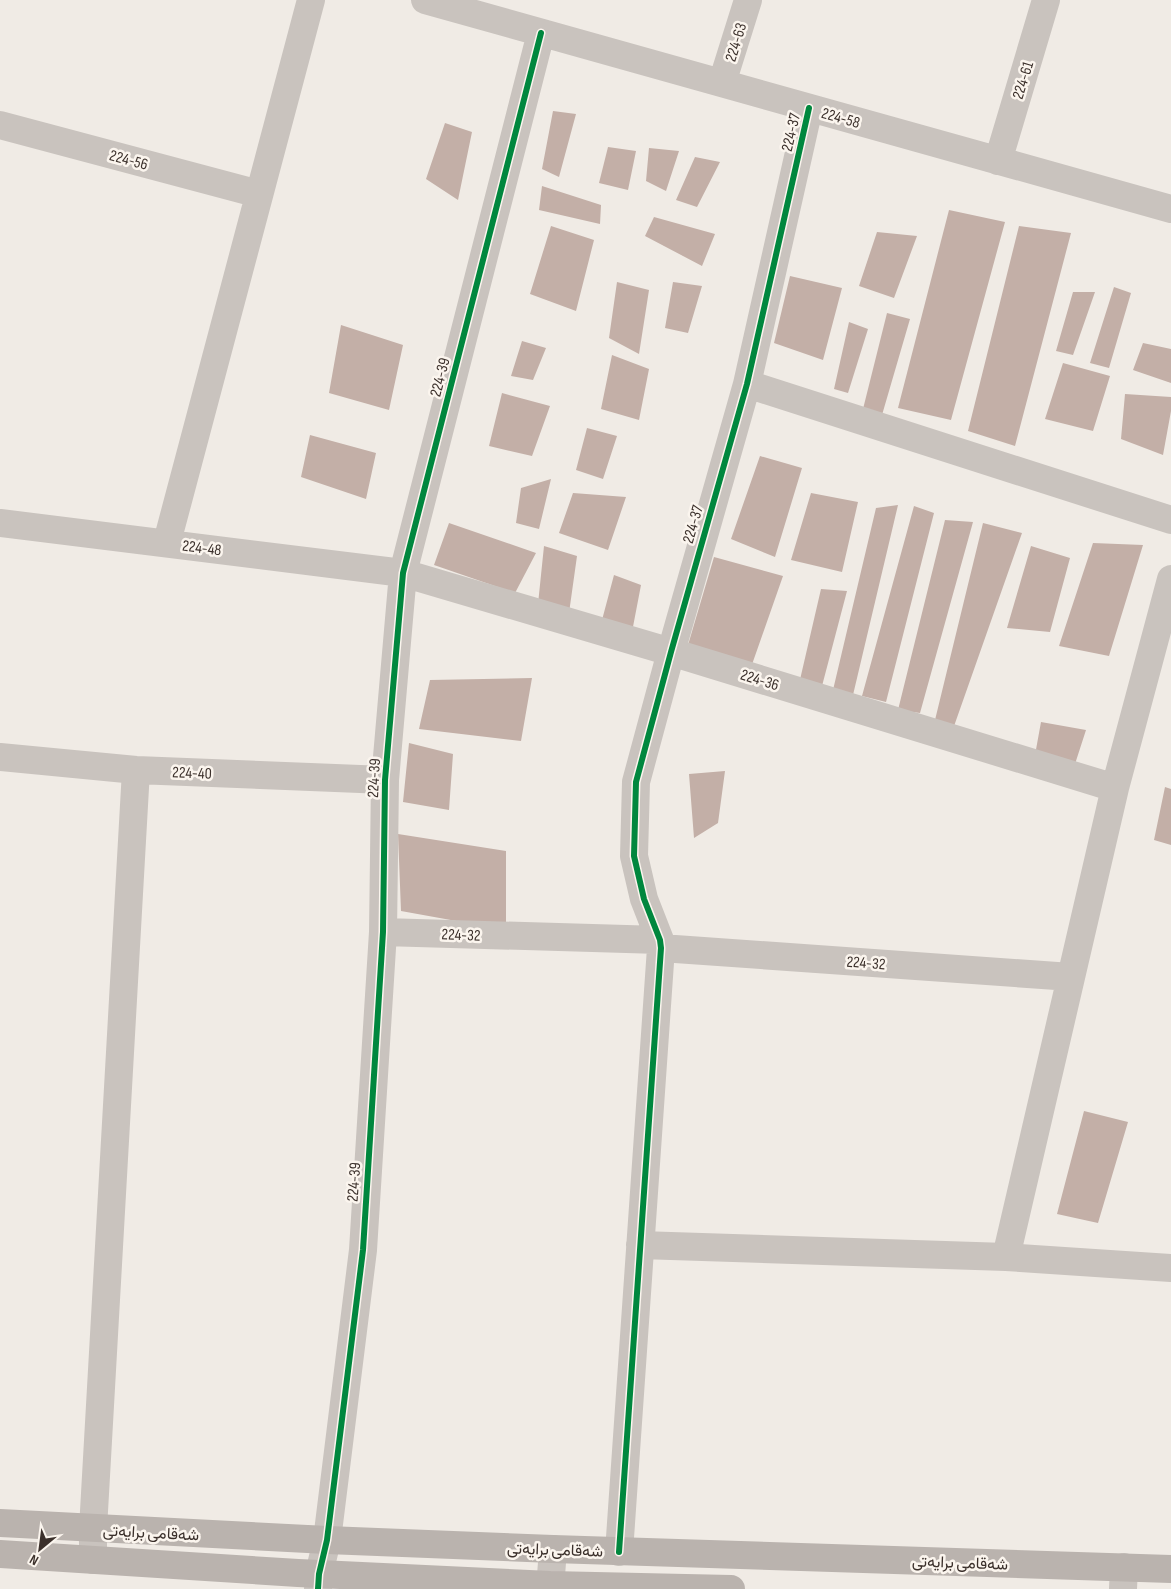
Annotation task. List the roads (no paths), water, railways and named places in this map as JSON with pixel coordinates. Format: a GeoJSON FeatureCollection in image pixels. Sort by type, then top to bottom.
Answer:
{"type":"FeatureCollection","features":[{"type":"Feature","properties":{"kind":"main road","name":"شەقامی برایەتی"},"geometry":{"type":"LineString","coordinates":[[0,1523],[1123,1578],[1171,1569]]}},
{"type":"Feature","properties":{"kind":"main road","name":"شەقامی برایەتی"},"geometry":{"type":"LineString","coordinates":[[0,1554],[93,1560],[318,1582],[731,1589]]}},
{"type":"Feature","properties":{"kind":"street"},"geometry":{"type":"LineString","coordinates":[[166,542],[311,0]]}},
{"type":"Feature","properties":{"kind":"street","name":"224-58"},"geometry":{"type":"LineString","coordinates":[[425,0],[1171,209]]}},
{"type":"Feature","properties":{"kind":"street","name":"224-63"},"geometry":{"type":"LineString","coordinates":[[722,83],[748,0]]}},
{"type":"Feature","properties":{"kind":"street","name":"224-61"},"geometry":{"type":"LineString","coordinates":[[998,161],[1046,0]]}},
{"type":"Feature","properties":{"kind":"street","name":"224-39"},"geometry":{"type":"LineString","coordinates":[[318,1582],[327,1540],[363,1250],[383,932],[385,780],[403,573],[541,33]]}},
{"type":"Feature","properties":{"kind":"street","name":"224-37"},"geometry":{"type":"LineString","coordinates":[[661,944],[644,899],[634,856],[636,782],[670,652],[746,384],[809,108]]}},
{"type":"Feature","properties":{"kind":"street","name":"224-56"},"geometry":{"type":"LineString","coordinates":[[0,125],[259,194]]}},
{"type":"Feature","properties":{"kind":"street"},"geometry":{"type":"LineString","coordinates":[[746,384],[1171,520]]}},
{"type":"Feature","properties":{"kind":"street","name":"224-48"},"geometry":{"type":"LineString","coordinates":[[0,523],[166,542],[403,573]]}},
{"type":"Feature","properties":{"kind":"street","name":"224-36"},"geometry":{"type":"LineString","coordinates":[[403,573],[670,652],[1115,788]]}},
{"type":"Feature","properties":{"kind":"street"},"geometry":{"type":"LineString","coordinates":[[1006,1257],[1115,788],[1171,579]]}},
{"type":"Feature","properties":{"kind":"street","name":"224-40"},"geometry":{"type":"LineString","coordinates":[[0,757],[136,770],[385,780]]}},
{"type":"Feature","properties":{"kind":"street"},"geometry":{"type":"LineString","coordinates":[[93,1560],[93,1529],[136,770]]}},
{"type":"Feature","properties":{"kind":"street","name":"224-32"},"geometry":{"type":"LineString","coordinates":[[383,932],[661,944],[1071,977]]}},
{"type":"Feature","properties":{"kind":"street"},"geometry":{"type":"LineString","coordinates":[[620,1552],[661,944]]}},
{"type":"Feature","properties":{"kind":"street"},"geometry":{"type":"LineString","coordinates":[[640,1245],[1006,1257],[1171,1268]]}},
{"type":"Feature","properties":{"kind":"street"},"geometry":{"type":"LineString","coordinates":[[550,1587],[553,1549]]}}]}
